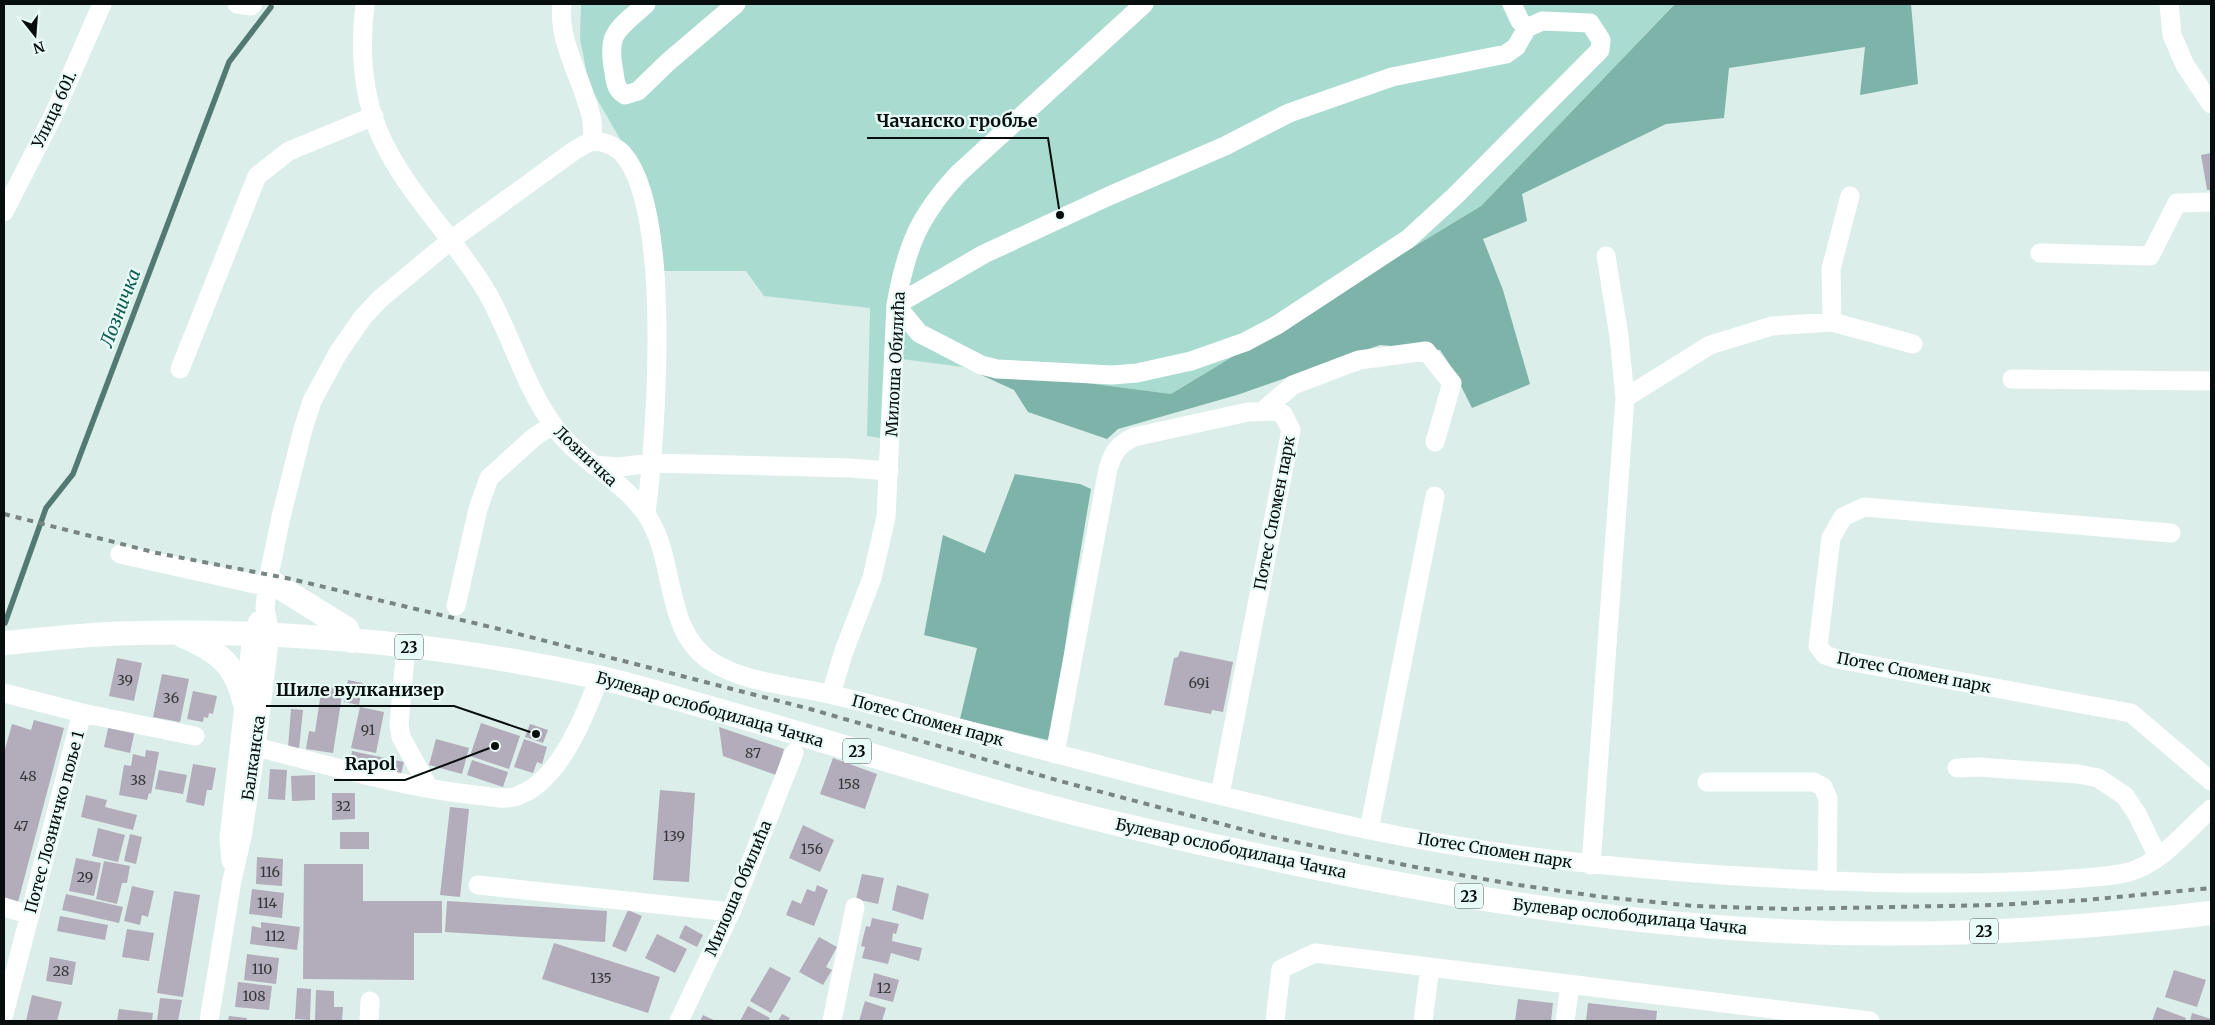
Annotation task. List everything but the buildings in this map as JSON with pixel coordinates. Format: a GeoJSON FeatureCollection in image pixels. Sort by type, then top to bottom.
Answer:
{"type":"FeatureCollection","features":[{"type":"Feature","properties":{"kind":"main road"},"geometry":{"type":"LineString","coordinates":[[268,584],[347,629],[352,641]]}},
{"type":"Feature","properties":{"kind":"main road"},"geometry":{"type":"LineString","coordinates":[[174,633],[206,646],[222,657],[236,677],[245,704]]}},
{"type":"Feature","properties":{"kind":"main road","name":"Булевар ослободилаца Чачка"},"geometry":{"type":"LineString","coordinates":[[4,643],[84,635],[174,633],[261,635],[352,641],[467,654],[599,678],[1116,823],[1356,876],[1528,906],[1724,928],[1886,933],[2050,928],[2211,913]]}},
{"type":"Feature","properties":{"kind":"street","name":"Улица 601."},"geometry":{"type":"LineString","coordinates":[[4,212],[53,116],[102,4]]}},
{"type":"Feature","properties":{"kind":"street"},"geometry":{"type":"LineString","coordinates":[[237,4],[251,6],[253,4]]}},
{"type":"Feature","properties":{"kind":"street","name":"Лозничка"},"geometry":{"type":"LineString","coordinates":[[365,4],[363,36],[365,79],[374,116],[385,144],[401,171],[470,266],[490,298],[552,425],[564,439],[630,496],[646,514],[663,551],[680,624],[702,655],[724,668],[778,684],[830,694]]}},
{"type":"Feature","properties":{"kind":"street"},"geometry":{"type":"LineString","coordinates":[[562,4],[561,12],[565,38],[592,121],[592,140]]}},
{"type":"Feature","properties":{"kind":"street"},"geometry":{"type":"LineString","coordinates":[[646,4],[618,30],[610,46],[617,86],[625,95],[638,91],[668,62],[736,4]]}},
{"type":"Feature","properties":{"kind":"street"},"geometry":{"type":"LineString","coordinates":[[1512,4],[1520,21],[1527,28]]}},
{"type":"Feature","properties":{"kind":"street"},"geometry":{"type":"LineString","coordinates":[[2169,4],[2172,35],[2182,57],[2211,104]]}},
{"type":"Feature","properties":{"kind":"street","name":"Милоша Обилића"},"geometry":{"type":"LineString","coordinates":[[830,694],[844,650],[872,578],[881,544],[888,496],[896,306],[902,272],[910,245],[922,219],[938,195],[958,174],[1137,7]]}},
{"type":"Feature","properties":{"kind":"street"},"geometry":{"type":"LineString","coordinates":[[1542,21],[1590,23],[1601,40],[1600,50],[1455,196],[1408,239],[1277,325],[1245,342],[1190,361],[1138,373],[1112,375],[997,369],[981,365],[919,333],[896,306],[984,254],[1109,196],[1225,146],[1289,113],[1392,78],[1506,54],[1516,47],[1527,28],[1542,21]]}},
{"type":"Feature","properties":{"kind":"street"},"geometry":{"type":"LineString","coordinates":[[180,369],[257,176],[289,150],[374,116]]}},
{"type":"Feature","properties":{"kind":"street"},"geometry":{"type":"LineString","coordinates":[[261,635],[268,584],[281,516],[303,430],[321,383],[338,353],[363,317],[409,273],[574,150],[592,140],[608,144],[623,155],[641,191],[650,227],[656,313],[652,463],[646,514]]}},
{"type":"Feature","properties":{"kind":"street"},"geometry":{"type":"LineString","coordinates":[[1832,322],[1831,269],[1850,196]]}},
{"type":"Feature","properties":{"kind":"street"},"geometry":{"type":"LineString","coordinates":[[2040,253],[2150,256],[2177,203],[2211,202]]}},
{"type":"Feature","properties":{"kind":"street","name":"Потес Спомен парк"},"geometry":{"type":"LineString","coordinates":[[1592,865],[1625,398],[1620,336],[1606,256]]}},
{"type":"Feature","properties":{"kind":"street"},"geometry":{"type":"LineString","coordinates":[[1625,398],[1710,345],[1772,326],[1832,322],[1913,344]]}},
{"type":"Feature","properties":{"kind":"street"},"geometry":{"type":"LineString","coordinates":[[1055,754],[1108,469],[1113,454],[1120,444],[1134,437],[1264,410],[1293,384],[1359,360],[1426,351],[1452,382],[1435,442]]}},
{"type":"Feature","properties":{"kind":"street"},"geometry":{"type":"LineString","coordinates":[[2012,379],[2211,381]]}},
{"type":"Feature","properties":{"kind":"street","name":"Потес Спомен парк"},"geometry":{"type":"LineString","coordinates":[[1220,795],[1290,430],[1283,414],[1264,410]]}},
{"type":"Feature","properties":{"kind":"street"},"geometry":{"type":"LineString","coordinates":[[456,606],[478,509],[489,478],[533,438],[552,425]]}},
{"type":"Feature","properties":{"kind":"street"},"geometry":{"type":"LineString","coordinates":[[593,465],[619,467],[652,463],[850,468],[889,472]]}},
{"type":"Feature","properties":{"kind":"street"},"geometry":{"type":"LineString","coordinates":[[1369,830],[1435,496]]}},
{"type":"Feature","properties":{"kind":"street","name":"Потес Спомен парк"},"geometry":{"type":"LineString","coordinates":[[2171,533],[1864,507],[1843,518],[1830,538],[1818,646],[1825,655],[1837,659],[2131,712],[2211,781]]}},
{"type":"Feature","properties":{"kind":"street"},"geometry":{"type":"LineString","coordinates":[[120,554],[268,584]]}},
{"type":"Feature","properties":{"kind":"street","name":"Балканска"},"geometry":{"type":"LineString","coordinates":[[232,880],[229,838],[245,704],[261,635]]}},
{"type":"Feature","properties":{"kind":"street","name":"Балканска"},"geometry":{"type":"LineString","coordinates":[[209,1021],[256,747],[261,635]]}},
{"type":"Feature","properties":{"kind":"street"},"geometry":{"type":"LineString","coordinates":[[406,647],[399,724],[402,737],[429,788]]}},
{"type":"Feature","properties":{"kind":"street"},"geometry":{"type":"LineString","coordinates":[[256,747],[368,776],[429,788],[507,798],[529,790],[541,780],[570,744],[580,727],[599,678]]}},
{"type":"Feature","properties":{"kind":"street"},"geometry":{"type":"LineString","coordinates":[[4,693],[82,713]]}},
{"type":"Feature","properties":{"kind":"street","name":"Потес Спомен парк"},"geometry":{"type":"LineString","coordinates":[[830,694],[1055,754],[1369,830],[1489,851],[1592,865],[1876,883],[2031,882],[2111,876],[2137,870],[2158,857],[2211,809]]}},
{"type":"Feature","properties":{"kind":"street","name":"Потес Лозничко поље 1"},"geometry":{"type":"LineString","coordinates":[[4,1014],[82,713],[195,736]]}},
{"type":"Feature","properties":{"kind":"street","name":"Милоша Обилића"},"geometry":{"type":"LineString","coordinates":[[679,1021],[731,912],[794,753]]}},
{"type":"Feature","properties":{"kind":"street"},"geometry":{"type":"LineString","coordinates":[[1957,768],[1978,767],[2078,774],[2098,778],[2125,796],[2137,814],[2158,857]]}},
{"type":"Feature","properties":{"kind":"street"},"geometry":{"type":"LineString","coordinates":[[1707,782],[1814,782],[1823,788],[1828,800],[1826,881]]}},
{"type":"Feature","properties":{"kind":"street"},"geometry":{"type":"LineString","coordinates":[[478,885],[731,912]]}},
{"type":"Feature","properties":{"kind":"street"},"geometry":{"type":"LineString","coordinates":[[4,907],[30,915]]}},
{"type":"Feature","properties":{"kind":"street"},"geometry":{"type":"LineString","coordinates":[[832,1021],[854,907]]}},
{"type":"Feature","properties":{"kind":"street"},"geometry":{"type":"LineString","coordinates":[[1275,1021],[1281,969],[1314,953],[1570,984],[1805,1017],[1870,1021]]}},
{"type":"Feature","properties":{"kind":"street"},"geometry":{"type":"LineString","coordinates":[[1423,1021],[1430,968]]}},
{"type":"Feature","properties":{"kind":"street"},"geometry":{"type":"LineString","coordinates":[[1565,1021],[1570,984]]}},
{"type":"Feature","properties":{"kind":"street"},"geometry":{"type":"LineString","coordinates":[[369,1021],[370,1001]]}},
{"type":"Feature","properties":{"kind":"green space"},"geometry":{"type":"Polygon","coordinates":[[[581,4],[1675,4],[1481,206],[1171,394],[886,357],[880,438],[867,436],[870,308],[764,296],[746,271],[659,271],[635,165],[589,85],[580,39],[581,4]]]}},
{"type":"Feature","properties":{"kind":"green space"},"geometry":{"type":"Polygon","coordinates":[[[1675,4],[1911,4],[1918,84],[1860,95],[1865,47],[1729,68],[1724,118],[1666,124],[1522,194],[1527,221],[1483,239],[1503,290],[1530,384],[1472,408],[1452,368],[1440,350],[1380,345],[1237,395],[1118,429],[1107,439],[1028,412],[1014,390],[964,367],[1171,394],[1481,206],[1675,4]]]}},
{"type":"Feature","properties":{"kind":"green space"},"geometry":{"type":"Polygon","coordinates":[[[1015,474],[1080,484],[1091,489],[1069,619],[1052,741],[960,719],[977,648],[924,635],[943,535],[985,553],[1015,474]]]}},
{"type":"Feature","properties":{"kind":"waterway","name":"Лозничка"},"geometry":{"type":"LineString","coordinates":[[5,623],[46,508],[73,474],[229,62],[271,7]]}},
{"type":"Feature","properties":{"kind":"railway"},"geometry":{"type":"LineString","coordinates":[[4,514],[157,553],[291,579],[499,629],[810,709],[1060,781],[1267,836],[1410,866],[1512,884],[1603,897],[1694,906],[1788,909],[1996,905],[2086,900],[2211,888]]}},
{"type":"Feature","properties":{"kind":"place","name":"Чачанско гробље"},"geometry":{"type":"Point","coordinates":[1060,215]}},
{"type":"Feature","properties":{"kind":"place","name":"Шиле вулканизер"},"geometry":{"type":"Point","coordinates":[536,734]}},
{"type":"Feature","properties":{"kind":"place","name":"Rapol"},"geometry":{"type":"Point","coordinates":[495,746]}}]}
